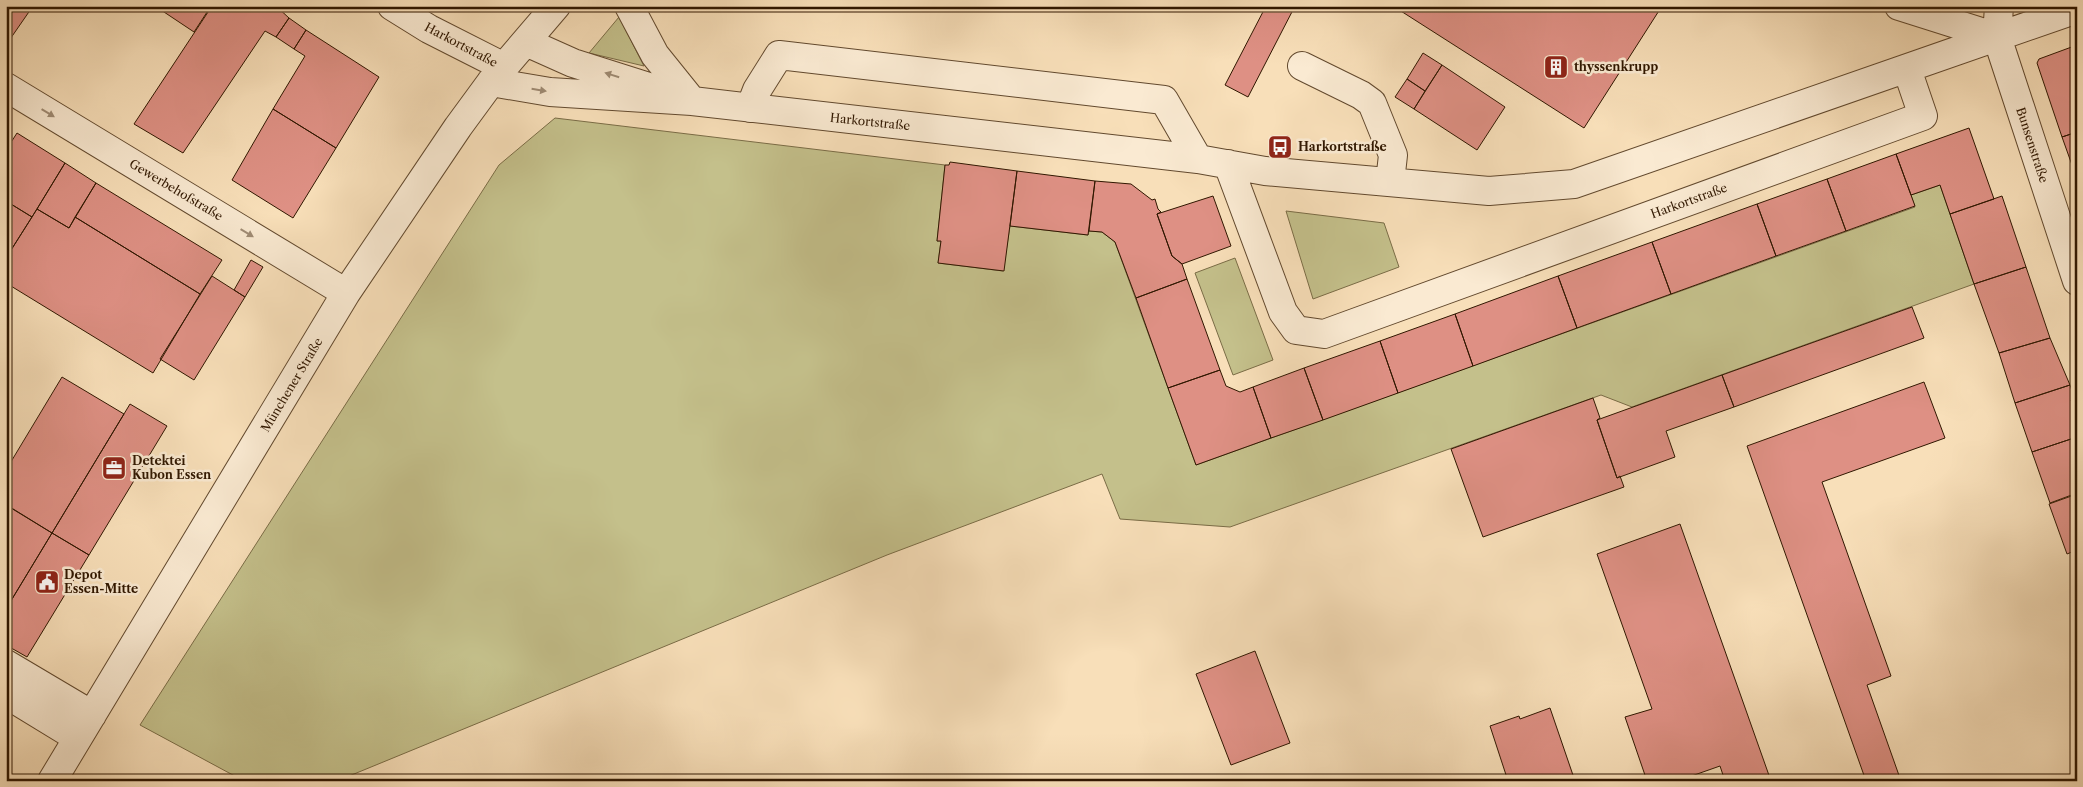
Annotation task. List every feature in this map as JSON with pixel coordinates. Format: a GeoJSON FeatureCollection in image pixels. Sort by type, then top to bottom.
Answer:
{"type":"FeatureCollection","features":[{"type":"Feature","properties":{"kind":"street","name":"Harkortstraße"},"geometry":{"type":"LineString","coordinates":[[392,6],[498,75],[550,92],[692,100],[1198,159],[1265,171],[1489,191],[1574,184],[2077,9]]}},
{"type":"Feature","properties":{"kind":"street","name":"Münchener Straße"},"geometry":{"type":"LineString","coordinates":[[52,781],[346,294],[431,165],[498,75],[556,6]]}},
{"type":"Feature","properties":{"kind":"street"},"geometry":{"type":"LineString","coordinates":[[629,6],[655,55],[692,100]]}},
{"type":"Feature","properties":{"kind":"street"},"geometry":{"type":"LineString","coordinates":[[1899,6],[1998,37]]}},
{"type":"Feature","properties":{"kind":"street","name":"Bunsenstraße"},"geometry":{"type":"LineString","coordinates":[[1999,6],[1998,37],[2077,282]]}},
{"type":"Feature","properties":{"kind":"street","name":"Harkortstraße"},"geometry":{"type":"LineString","coordinates":[[526,42],[573,63],[692,100]]}},
{"type":"Feature","properties":{"kind":"street"},"geometry":{"type":"LineString","coordinates":[[750,108],[757,90],[778,55],[1164,100],[1198,159]]}},
{"type":"Feature","properties":{"kind":"street"},"geometry":{"type":"LineString","coordinates":[[1302,66],[1361,95],[1372,103],[1393,155],[1390,182]]}},
{"type":"Feature","properties":{"kind":"street","name":"Harkortstraße"},"geometry":{"type":"LineString","coordinates":[[1228,164],[1283,312],[1296,330],[1324,334],[1923,116],[1907,69]]}},
{"type":"Feature","properties":{"kind":"street","name":"Gewerbehofstraße"},"geometry":{"type":"LineString","coordinates":[[6,87],[346,294]]}},
{"type":"Feature","properties":{"kind":"street"},"geometry":{"type":"LineString","coordinates":[[6,664],[85,726]]}},
{"type":"Feature","properties":{"kind":"street"},"geometry":{"type":"LineString","coordinates":[[6,694],[85,726]]}},
{"type":"Feature","properties":{"kind":"shaded area"},"geometry":{"type":"Polygon","coordinates":[[[619,17],[644,66],[589,53],[619,17]]]}},
{"type":"Feature","properties":{"kind":"shaded area"},"geometry":{"type":"Polygon","coordinates":[[[555,118],[945,165],[937,241],[941,241],[938,263],[1003,271],[1010,226],[1088,235],[1089,231],[1102,232],[1115,242],[1196,465],[1915,207],[1911,195],[1940,185],[1974,284],[1632,407],[1601,395],[1230,527],[1120,519],[1102,474],[887,555],[337,781],[244,781],[140,725],[499,165],[555,118]]]}},
{"type":"Feature","properties":{"kind":"shaded area"},"geometry":{"type":"Polygon","coordinates":[[[1286,211],[1384,223],[1399,267],[1313,299],[1286,211]]]}},
{"type":"Feature","properties":{"kind":"shaded area"},"geometry":{"type":"Polygon","coordinates":[[[1235,258],[1273,360],[1233,375],[1195,273],[1235,258]]]}},
{"type":"Feature","properties":{"kind":"building"},"geometry":{"type":"Polygon","coordinates":[[[6,6],[33,6],[6,45],[6,6]]]}},
{"type":"Feature","properties":{"kind":"building"},"geometry":{"type":"Polygon","coordinates":[[[155,6],[211,6],[194,32],[155,6]]]}},
{"type":"Feature","properties":{"kind":"building"},"geometry":{"type":"Polygon","coordinates":[[[212,6],[276,6],[289,18],[276,37],[265,31],[183,153],[134,124],[212,6]]]}},
{"type":"Feature","properties":{"kind":"building"},"geometry":{"type":"Polygon","coordinates":[[[1266,6],[1295,6],[1248,97],[1225,85],[1266,6]]]}},
{"type":"Feature","properties":{"kind":"building","name":"thyssenkrupp"},"geometry":{"type":"Polygon","coordinates":[[[1393,6],[1662,6],[1584,128],[1393,6]]]}},
{"type":"Feature","properties":{"kind":"building"},"geometry":{"type":"Polygon","coordinates":[[[289,18],[306,30],[294,49],[276,37],[289,18]]]}},
{"type":"Feature","properties":{"kind":"building"},"geometry":{"type":"Polygon","coordinates":[[[306,30],[379,77],[336,148],[273,109],[305,56],[294,49],[306,30]]]}},
{"type":"Feature","properties":{"kind":"building"},"geometry":{"type":"Polygon","coordinates":[[[2077,45],[2077,132],[2062,137],[2037,63],[2039,59],[2077,45]]]}},
{"type":"Feature","properties":{"kind":"building"},"geometry":{"type":"Polygon","coordinates":[[[1423,53],[1442,65],[1425,91],[1407,79],[1423,53]]]}},
{"type":"Feature","properties":{"kind":"building"},"geometry":{"type":"Polygon","coordinates":[[[1442,65],[1505,107],[1477,150],[1414,109],[1442,65]]]}},
{"type":"Feature","properties":{"kind":"building"},"geometry":{"type":"Polygon","coordinates":[[[1407,79],[1425,91],[1414,109],[1395,97],[1407,79]]]}},
{"type":"Feature","properties":{"kind":"building"},"geometry":{"type":"Polygon","coordinates":[[[273,109],[336,148],[293,218],[232,180],[273,109]]]}},
{"type":"Feature","properties":{"kind":"building"},"geometry":{"type":"Polygon","coordinates":[[[1969,128],[1994,199],[1950,214],[1940,185],[1911,195],[1896,154],[1969,128]]]}},
{"type":"Feature","properties":{"kind":"building"},"geometry":{"type":"Polygon","coordinates":[[[2077,132],[2077,179],[2062,137],[2077,132]]]}},
{"type":"Feature","properties":{"kind":"building"},"geometry":{"type":"Polygon","coordinates":[[[17,133],[65,163],[32,217],[6,201],[6,150],[17,133]]]}},
{"type":"Feature","properties":{"kind":"building"},"geometry":{"type":"Polygon","coordinates":[[[1896,154],[1915,206],[1846,231],[1827,179],[1896,154]]]}},
{"type":"Feature","properties":{"kind":"building"},"geometry":{"type":"Polygon","coordinates":[[[950,162],[1017,171],[1004,271],[938,263],[941,241],[937,241],[945,165],[949,165],[950,162]]]}},
{"type":"Feature","properties":{"kind":"building"},"geometry":{"type":"Polygon","coordinates":[[[65,163],[96,183],[69,228],[37,209],[65,163]]]}},
{"type":"Feature","properties":{"kind":"building"},"geometry":{"type":"Polygon","coordinates":[[[1017,171],[1095,181],[1088,235],[1010,226],[1017,171]]]}},
{"type":"Feature","properties":{"kind":"building"},"geometry":{"type":"Polygon","coordinates":[[[1827,179],[1846,231],[1776,256],[1757,204],[1827,179]]]}},
{"type":"Feature","properties":{"kind":"building"},"geometry":{"type":"Polygon","coordinates":[[[1095,181],[1131,184],[1152,200],[1155,199],[1161,212],[1157,214],[1172,256],[1182,264],[1187,279],[1136,298],[1115,242],[1102,232],[1089,231],[1095,181]]]}},
{"type":"Feature","properties":{"kind":"building"},"geometry":{"type":"Polygon","coordinates":[[[96,183],[222,260],[200,294],[75,217],[96,183]]]}},
{"type":"Feature","properties":{"kind":"building"},"geometry":{"type":"Polygon","coordinates":[[[1213,196],[1231,246],[1182,264],[1172,256],[1157,214],[1213,196]]]}},
{"type":"Feature","properties":{"kind":"building"},"geometry":{"type":"Polygon","coordinates":[[[2002,196],[2026,267],[1974,284],[1950,214],[2002,196]]]}},
{"type":"Feature","properties":{"kind":"building"},"geometry":{"type":"Polygon","coordinates":[[[6,201],[32,217],[6,258],[6,201]]]}},
{"type":"Feature","properties":{"kind":"building"},"geometry":{"type":"Polygon","coordinates":[[[1757,204],[1776,256],[1671,294],[1652,242],[1757,204]]]}},
{"type":"Feature","properties":{"kind":"building"},"geometry":{"type":"Polygon","coordinates":[[[37,209],[69,228],[75,217],[200,294],[153,373],[6,283],[6,258],[37,209]]]}},
{"type":"Feature","properties":{"kind":"building"},"geometry":{"type":"Polygon","coordinates":[[[1652,242],[1671,294],[1577,328],[1558,276],[1652,242]]]}},
{"type":"Feature","properties":{"kind":"building"},"geometry":{"type":"Polygon","coordinates":[[[251,260],[263,267],[245,297],[234,290],[251,260]]]}},
{"type":"Feature","properties":{"kind":"building"},"geometry":{"type":"Polygon","coordinates":[[[2026,267],[2050,338],[1999,353],[1974,284],[2026,267]]]}},
{"type":"Feature","properties":{"kind":"building"},"geometry":{"type":"Polygon","coordinates":[[[212,276],[245,297],[194,380],[160,359],[212,276]]]}},
{"type":"Feature","properties":{"kind":"building"},"geometry":{"type":"Polygon","coordinates":[[[1558,276],[1577,328],[1473,366],[1455,314],[1558,276]]]}},
{"type":"Feature","properties":{"kind":"building"},"geometry":{"type":"Polygon","coordinates":[[[1187,279],[1220,370],[1168,388],[1136,298],[1187,279]]]}},
{"type":"Feature","properties":{"kind":"building"},"geometry":{"type":"Polygon","coordinates":[[[1912,307],[1924,338],[1734,407],[1722,375],[1912,307]]]}},
{"type":"Feature","properties":{"kind":"building"},"geometry":{"type":"Polygon","coordinates":[[[1455,314],[1473,366],[1398,393],[1380,341],[1455,314]]]}},
{"type":"Feature","properties":{"kind":"building"},"geometry":{"type":"Polygon","coordinates":[[[2050,338],[2070,385],[2015,403],[1999,353],[2050,338]]]}},
{"type":"Feature","properties":{"kind":"building"},"geometry":{"type":"Polygon","coordinates":[[[1380,341],[1398,393],[1323,420],[1304,368],[1380,341]]]}},
{"type":"Feature","properties":{"kind":"building"},"geometry":{"type":"Polygon","coordinates":[[[1304,368],[1323,420],[1271,438],[1253,387],[1304,368]]]}},
{"type":"Feature","properties":{"kind":"building"},"geometry":{"type":"Polygon","coordinates":[[[1220,370],[1226,386],[1240,392],[1253,387],[1271,438],[1196,465],[1168,388],[1220,370]]]}},
{"type":"Feature","properties":{"kind":"building"},"geometry":{"type":"Polygon","coordinates":[[[1722,375],[1734,407],[1666,431],[1675,457],[1617,478],[1597,420],[1722,375]]]}},
{"type":"Feature","properties":{"kind":"building"},"geometry":{"type":"Polygon","coordinates":[[[62,377],[124,414],[52,533],[6,505],[6,470],[62,377]]]}},
{"type":"Feature","properties":{"kind":"building"},"geometry":{"type":"Polygon","coordinates":[[[1924,382],[1945,438],[1822,482],[1891,676],[1867,685],[1901,781],[1866,781],[1747,446],[1924,382]]]}},
{"type":"Feature","properties":{"kind":"building"},"geometry":{"type":"Polygon","coordinates":[[[2070,385],[2075,399],[2071,400],[2077,414],[2077,437],[2032,452],[2015,403],[2070,385]]]}},
{"type":"Feature","properties":{"kind":"building"},"geometry":{"type":"Polygon","coordinates":[[[1593,398],[1600,418],[1597,420],[1617,478],[1620,476],[1624,487],[1483,537],[1451,449],[1593,398]]]}},
{"type":"Feature","properties":{"kind":"building"},"geometry":{"type":"Polygon","coordinates":[[[130,404],[167,426],[89,555],[52,533],[130,404]]]}},
{"type":"Feature","properties":{"kind":"building"},"geometry":{"type":"Polygon","coordinates":[[[2077,437],[2077,493],[2050,503],[2032,452],[2077,437]]]}},
{"type":"Feature","properties":{"kind":"building"},"geometry":{"type":"Polygon","coordinates":[[[2077,494],[2077,550],[2067,554],[2049,504],[2077,494]]]}},
{"type":"Feature","properties":{"kind":"building"},"geometry":{"type":"Polygon","coordinates":[[[10,507],[52,533],[6,609],[6,513],[10,507]]]}},
{"type":"Feature","properties":{"kind":"building"},"geometry":{"type":"Polygon","coordinates":[[[1680,524],[1771,781],[1725,781],[1720,766],[1683,779],[1684,781],[1647,781],[1625,717],[1652,709],[1597,554],[1680,524]]]}},
{"type":"Feature","properties":{"kind":"building","name":"Depot Essen-Mitte"},"geometry":{"type":"Polygon","coordinates":[[[52,533],[89,555],[27,657],[6,645],[6,609],[52,533]]]}},
{"type":"Feature","properties":{"kind":"building"},"geometry":{"type":"Polygon","coordinates":[[[1255,651],[1290,743],[1231,765],[1196,674],[1255,651]]]}},
{"type":"Feature","properties":{"kind":"building"},"geometry":{"type":"Polygon","coordinates":[[[1550,708],[1575,781],[1508,781],[1490,726],[1519,716],[1520,719],[1550,708]]]}},
{"type":"Feature","properties":{"kind":"place","name":"thyssenkrupp"},"geometry":{"type":"Point","coordinates":[1556,67]}},
{"type":"Feature","properties":{"kind":"place","name":"Harkortstraße"},"geometry":{"type":"Point","coordinates":[1280,147]}},
{"type":"Feature","properties":{"kind":"place","name":"Detektei Kubon Essen"},"geometry":{"type":"Point","coordinates":[114,468]}},
{"type":"Feature","properties":{"kind":"place","name":"Depot Essen-Mitte"},"geometry":{"type":"Point","coordinates":[47,582]}}]}
